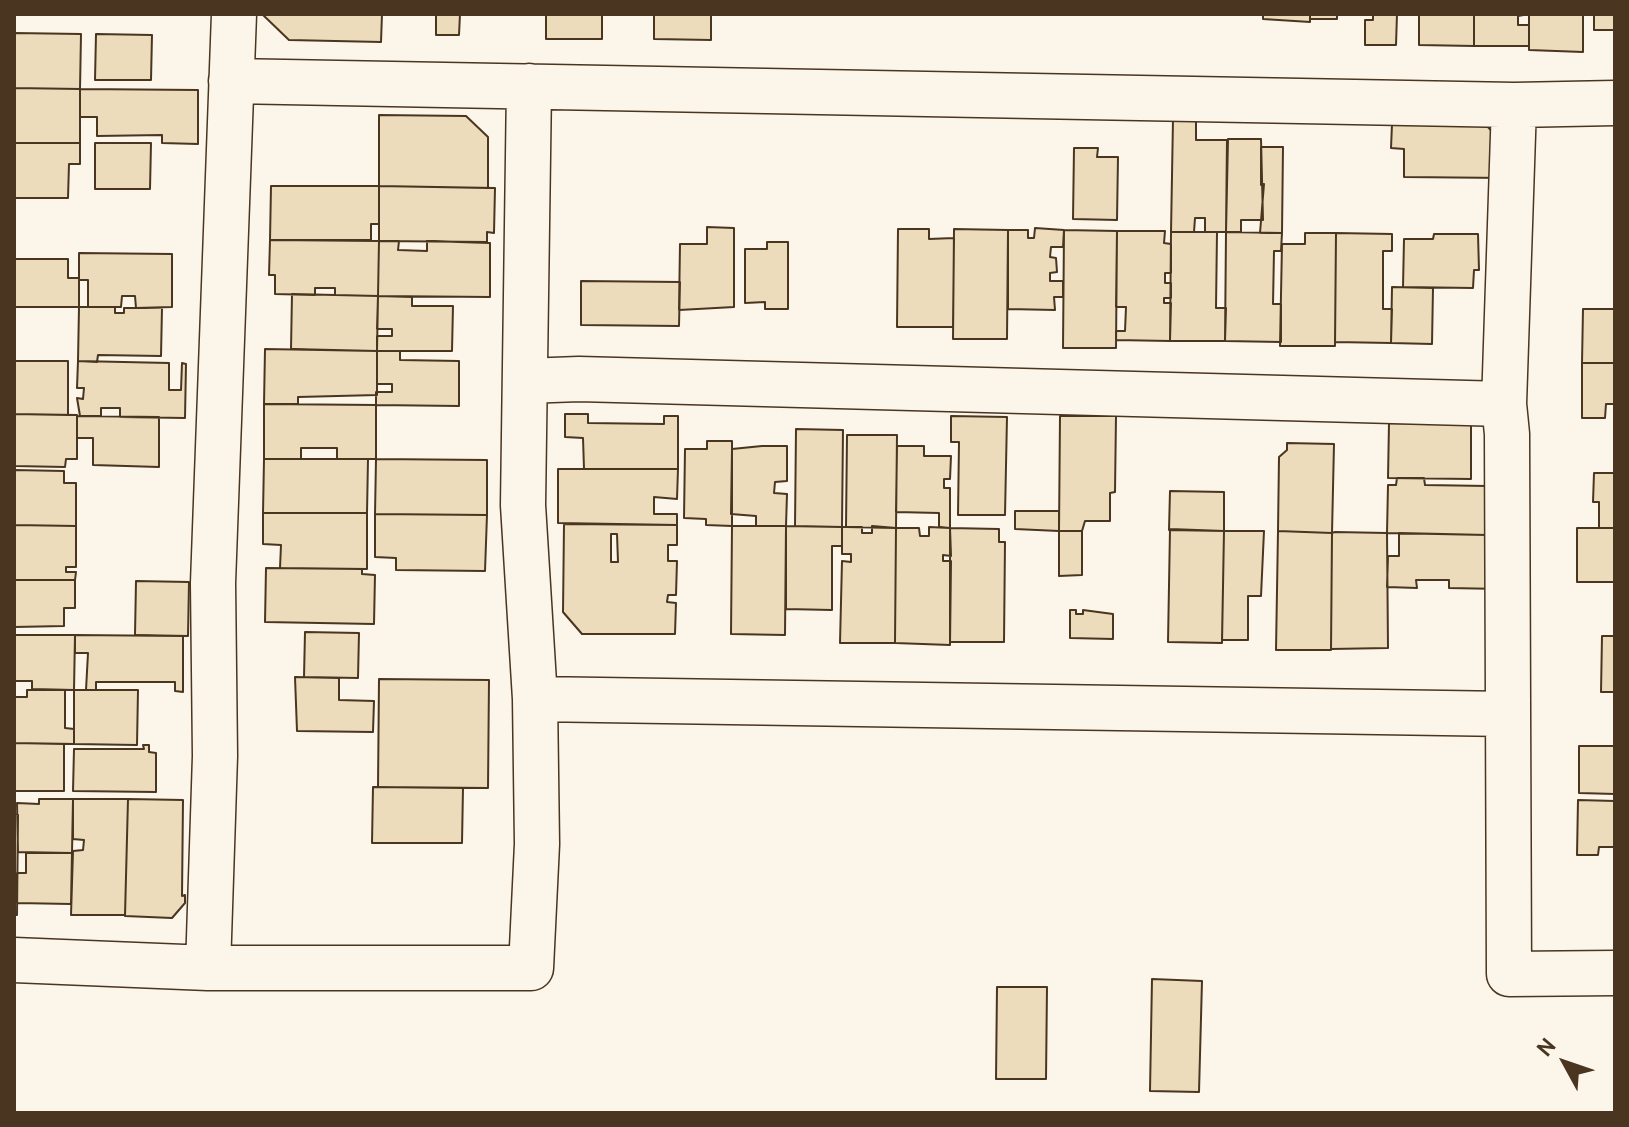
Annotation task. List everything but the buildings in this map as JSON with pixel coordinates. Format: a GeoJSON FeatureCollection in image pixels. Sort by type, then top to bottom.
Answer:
{"type":"FeatureCollection","features":[{"type":"Feature","properties":{"kind":"street"},"geometry":{"type":"LineString","coordinates":[[208,968],[215,756],[213,583],[234,14]]}},
{"type":"Feature","properties":{"kind":"street"},"geometry":{"type":"LineString","coordinates":[[231,81],[1514,105],[1615,103]]}},
{"type":"Feature","properties":{"kind":"street"},"geometry":{"type":"LineString","coordinates":[[14,960],[208,968],[531,968],[537,844],[535,699],[523,505],[529,86]]}},
{"type":"Feature","properties":{"kind":"street"},"geometry":{"type":"LineString","coordinates":[[1514,105],[1504,404],[1509,974],[1615,973]]}},
{"type":"Feature","properties":{"kind":"street"},"geometry":{"type":"LineString","coordinates":[[525,381],[579,379],[1504,404]]}},
{"type":"Feature","properties":{"kind":"street"},"geometry":{"type":"LineString","coordinates":[[535,699],[1508,714]]}}]}
